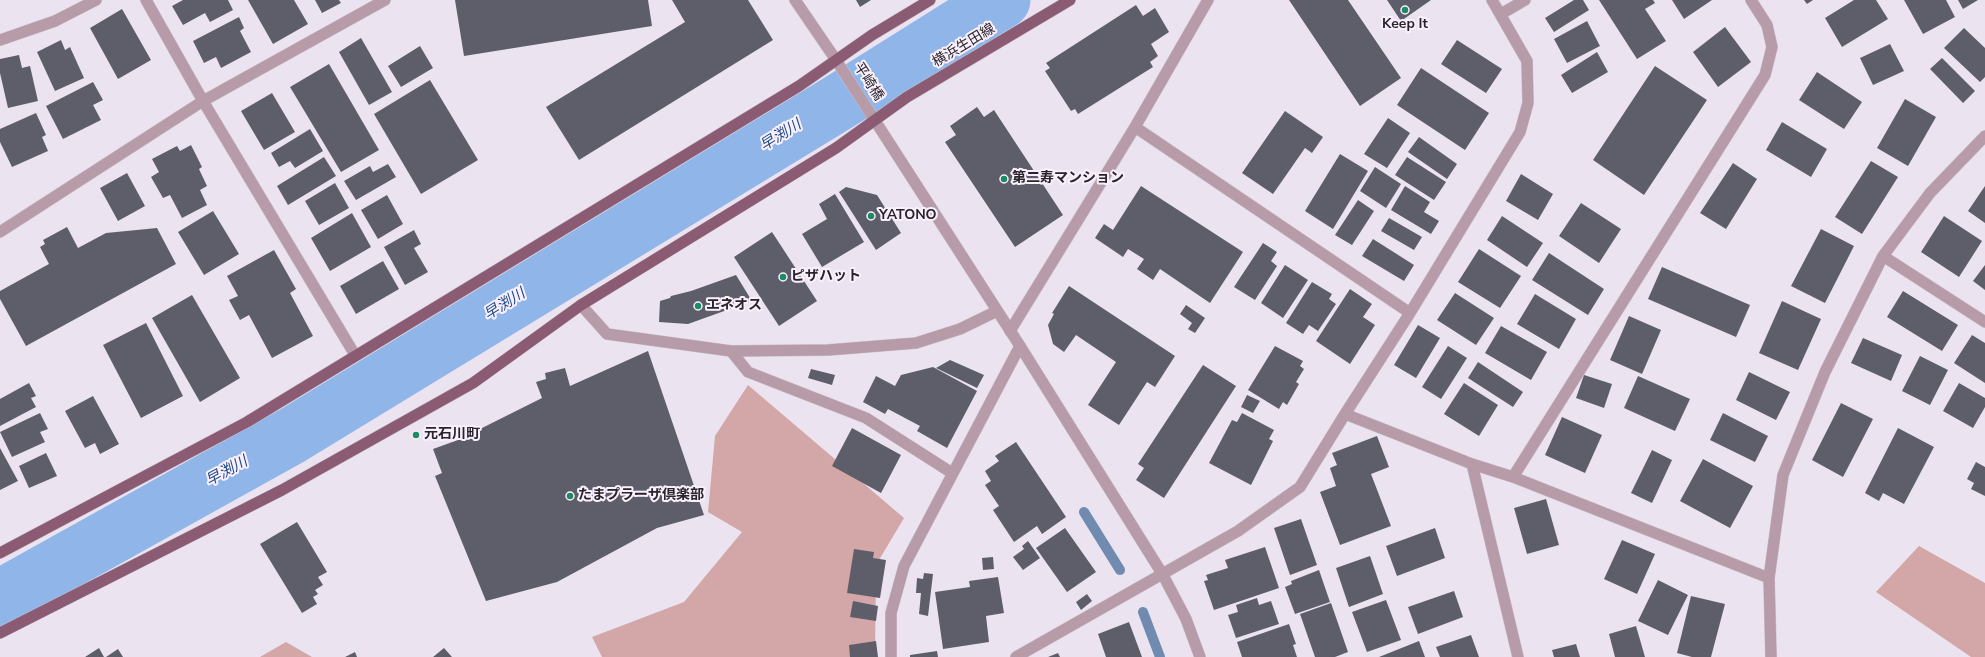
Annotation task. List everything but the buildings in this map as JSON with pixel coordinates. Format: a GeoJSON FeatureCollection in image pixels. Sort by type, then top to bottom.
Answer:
{"type":"FeatureCollection","features":[{"type":"Feature","properties":{"kind":"main road"},"geometry":{"type":"LineString","coordinates":[[0,553],[247,422],[799,86],[836,60],[930,0]]}},
{"type":"Feature","properties":{"kind":"main road","name":"横浜生田線"},"geometry":{"type":"LineString","coordinates":[[0,633],[282,490],[474,383],[581,305],[836,148],[907,97],[1070,0]]}},
{"type":"Feature","properties":{"kind":"street"},"geometry":{"type":"LineString","coordinates":[[0,40],[55,21],[96,0]]}},
{"type":"Feature","properties":{"kind":"street"},"geometry":{"type":"LineString","coordinates":[[146,0],[203,101],[355,355]]}},
{"type":"Feature","properties":{"kind":"street"},"geometry":{"type":"LineString","coordinates":[[0,232],[203,101],[385,0]]}},
{"type":"Feature","properties":{"kind":"street","name":"平崎橋"},"geometry":{"type":"LineString","coordinates":[[796,0],[1020,346],[1163,575],[1186,619],[1200,657]]}},
{"type":"Feature","properties":{"kind":"street"},"geometry":{"type":"LineString","coordinates":[[1010,331],[1135,127],[1208,0]]}},
{"type":"Feature","properties":{"kind":"street"},"geometry":{"type":"LineString","coordinates":[[1016,657],[1163,575],[1238,531],[1300,487],[1410,314],[1520,132],[1528,104],[1527,61],[1492,0]]}},
{"type":"Feature","properties":{"kind":"street"},"geometry":{"type":"LineString","coordinates":[[1501,14],[1525,0]]}},
{"type":"Feature","properties":{"kind":"street"},"geometry":{"type":"LineString","coordinates":[[1513,477],[1765,75],[1772,47],[1767,25],[1752,0]]}},
{"type":"Feature","properties":{"kind":"street"},"geometry":{"type":"LineString","coordinates":[[1135,127],[1410,314]]}},
{"type":"Feature","properties":{"kind":"street"},"geometry":{"type":"LineString","coordinates":[[1771,657],[1769,578],[1783,475],[1825,372],[1883,256],[1930,193],[1985,136]]}},
{"type":"Feature","properties":{"kind":"street"},"geometry":{"type":"LineString","coordinates":[[1883,256],[1985,322]]}},
{"type":"Feature","properties":{"kind":"street"},"geometry":{"type":"LineString","coordinates":[[581,305],[607,334],[731,351],[828,350],[916,343],[960,329],[997,311]]}},
{"type":"Feature","properties":{"kind":"street"},"geometry":{"type":"LineString","coordinates":[[891,657],[891,613],[904,566],[1020,346]]}},
{"type":"Feature","properties":{"kind":"street"},"geometry":{"type":"LineString","coordinates":[[731,351],[748,372],[866,418],[952,473]]}},
{"type":"Feature","properties":{"kind":"street"},"geometry":{"type":"LineString","coordinates":[[1345,414],[1472,464],[1513,477],[1769,578]]}},
{"type":"Feature","properties":{"kind":"street"},"geometry":{"type":"LineString","coordinates":[[1472,464],[1518,657]]}},
{"type":"Feature","properties":{"kind":"shaded area"},"geometry":{"type":"Polygon","coordinates":[[[748,385],[904,518],[876,565],[875,657],[602,657],[592,637],[684,602],[742,532],[708,512],[715,436],[748,385]]]}},
{"type":"Feature","properties":{"kind":"shaded area"},"geometry":{"type":"Polygon","coordinates":[[[1919,546],[1985,583],[1985,657],[1971,657],[1876,592],[1919,546]]]}},
{"type":"Feature","properties":{"kind":"shaded area"},"geometry":{"type":"Polygon","coordinates":[[[286,642],[312,657],[260,657],[286,642]]]}},
{"type":"Feature","properties":{"kind":"waterway","name":"早渕川"},"geometry":{"type":"LineString","coordinates":[[0,598],[293,435],[836,104],[1002,0]]}},
{"type":"Feature","properties":{"kind":"waterway"},"geometry":{"type":"LineString","coordinates":[[1084,512],[1120,570]]}},
{"type":"Feature","properties":{"kind":"waterway"},"geometry":{"type":"LineString","coordinates":[[1143,612],[1160,657]]}},
{"type":"Feature","properties":{"kind":"place","name":"Keep It"},"geometry":{"type":"Point","coordinates":[1405,10]}},
{"type":"Feature","properties":{"kind":"place","name":"第二寿マンション"},"geometry":{"type":"Point","coordinates":[1004,179]}},
{"type":"Feature","properties":{"kind":"place","name":"YATONO"},"geometry":{"type":"Point","coordinates":[871,216]}},
{"type":"Feature","properties":{"kind":"place","name":"ピザハット"},"geometry":{"type":"Point","coordinates":[783,277]}},
{"type":"Feature","properties":{"kind":"place","name":"エネオス"},"geometry":{"type":"Point","coordinates":[698,306]}},
{"type":"Feature","properties":{"kind":"place","name":"元石川町"},"geometry":{"type":"Point","coordinates":[416,435]}},
{"type":"Feature","properties":{"kind":"place","name":"たまプラーザ倶楽部"},"geometry":{"type":"Point","coordinates":[570,496]}}]}
